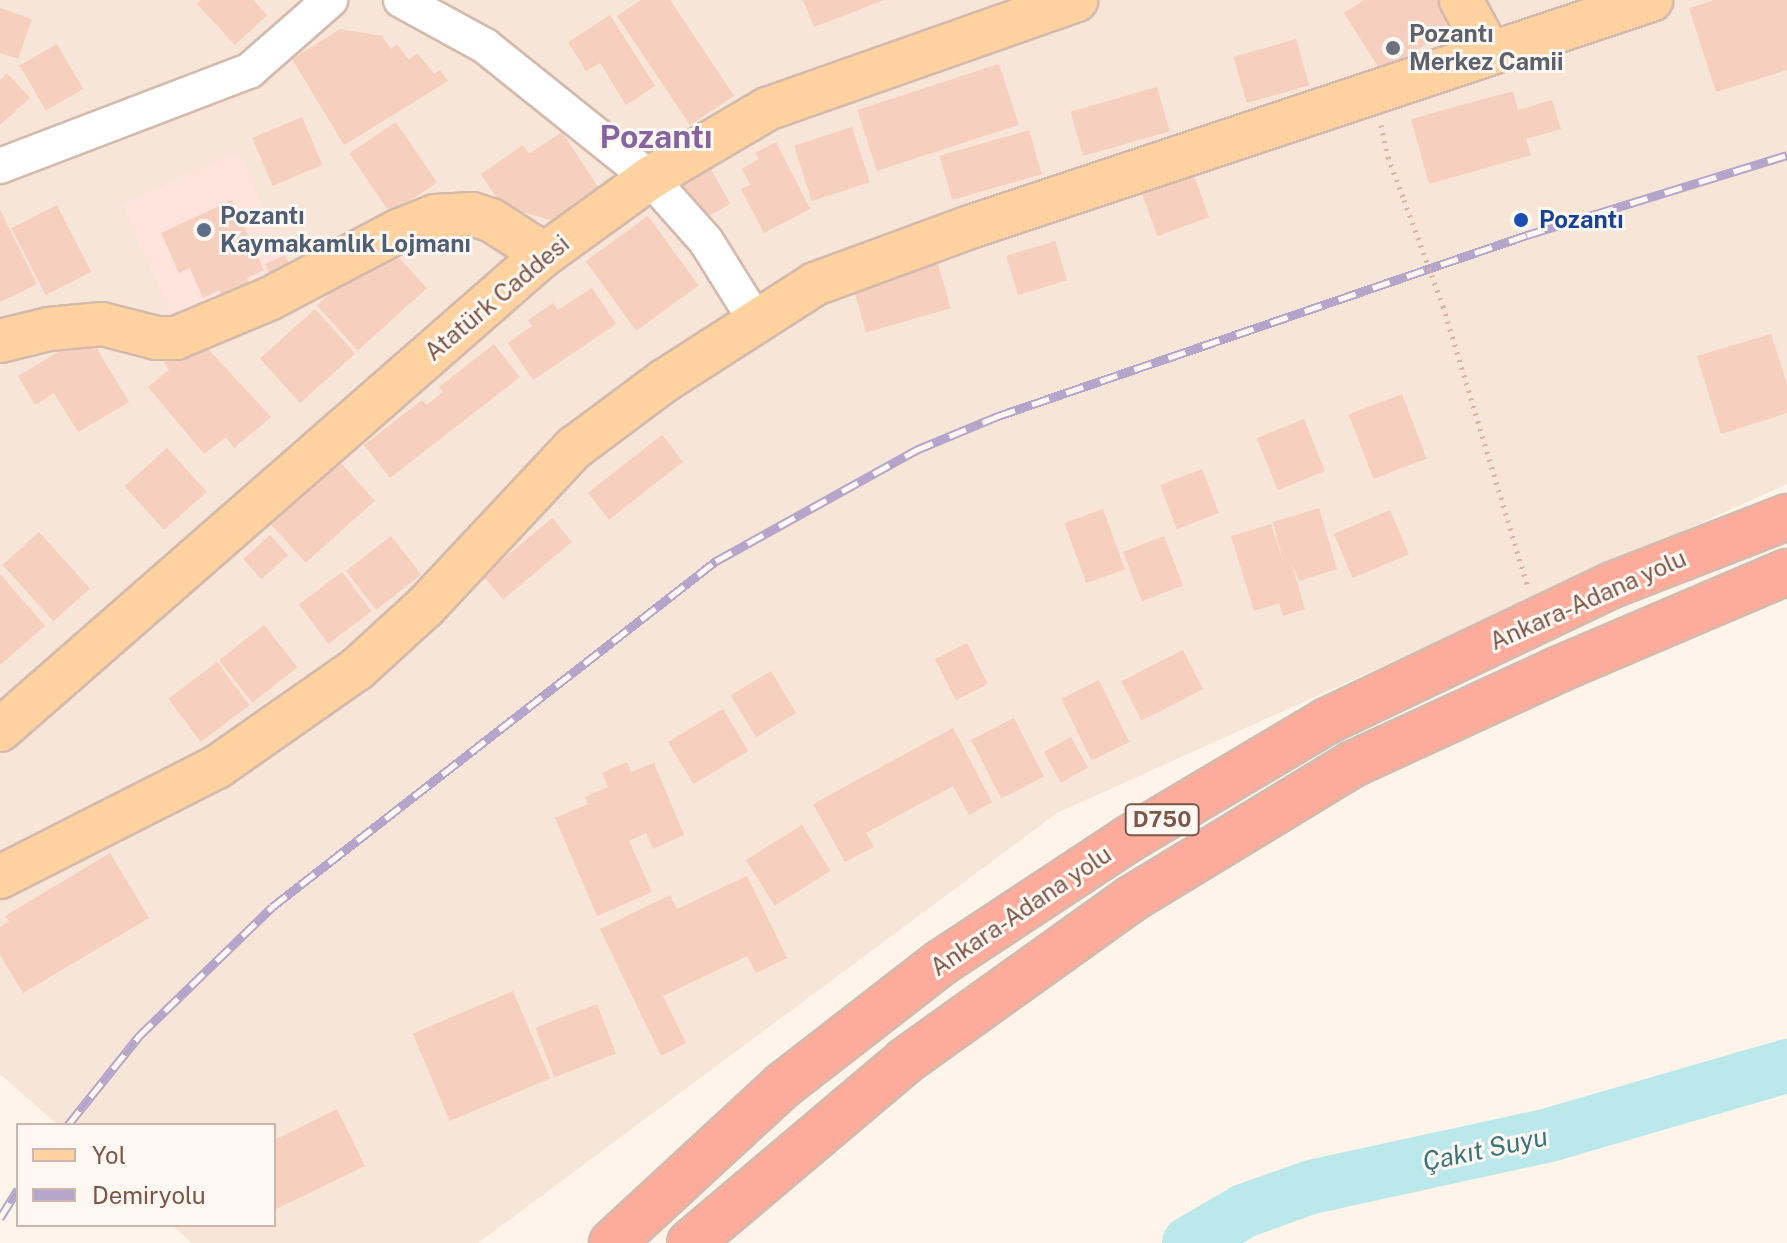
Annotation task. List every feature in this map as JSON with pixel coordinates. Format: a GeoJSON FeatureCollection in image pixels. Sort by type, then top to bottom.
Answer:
{"type":"FeatureCollection","features":[{"type":"Feature","properties":{"kind":"highway","name":"Ankara-Adana yolu"},"geometry":{"type":"LineString","coordinates":[[612,1243],[782,1086],[954,954],[1130,838],[1327,721],[1612,585],[1787,517]]}},
{"type":"Feature","properties":{"kind":"highway","name":"D750"},"geometry":{"type":"LineString","coordinates":[[690,1243],[905,1061],[1131,899],[1353,764],[1557,670],[1787,572]]}},
{"type":"Feature","properties":{"kind":"main road","name":"Atatürk Caddesi"},"geometry":{"type":"LineString","coordinates":[[0,730],[541,257],[650,178],[767,109],[1076,0]]}},
{"type":"Feature","properties":{"kind":"main road"},"geometry":{"type":"LineString","coordinates":[[1461,0],[1489,52]]}},
{"type":"Feature","properties":{"kind":"main road"},"geometry":{"type":"LineString","coordinates":[[0,877],[217,767],[357,669],[425,607],[574,448],[664,381],[815,284],[973,226],[1651,0]]}},
{"type":"Feature","properties":{"kind":"main road"},"geometry":{"type":"LineString","coordinates":[[0,341],[49,329],[102,324],[157,338],[176,338],[271,298],[398,231],[435,216],[472,214],[491,220],[530,245],[541,257]]}},
{"type":"Feature","properties":{"kind":"street"},"geometry":{"type":"LineString","coordinates":[[0,166],[249,71],[330,0]]}},
{"type":"Feature","properties":{"kind":"street"},"geometry":{"type":"LineString","coordinates":[[401,0],[485,46],[650,178],[706,241],[757,323]]}},
{"type":"Feature","properties":{"kind":"path"},"geometry":{"type":"LineString","coordinates":[[1388,157],[1443,306],[1538,619]]}},
{"type":"Feature","properties":{"kind":"shaded area"},"geometry":{"type":"Polygon","coordinates":[[[0,0],[1787,0],[1787,484],[1057,813],[478,1243],[192,1243],[174,1227],[276,1227],[276,1123],[56,1123],[0,1074],[0,0]]]}},
{"type":"Feature","properties":{"kind":"shaded area","name":"Pozantı Kaymakamlık Lojmanı"},"geometry":{"type":"Polygon","coordinates":[[[239,152],[294,274],[177,326],[122,204],[239,152]]]}},
{"type":"Feature","properties":{"kind":"building"},"geometry":{"type":"Polygon","coordinates":[[[201,0],[253,0],[267,15],[235,45],[197,4],[201,0]]]}},
{"type":"Feature","properties":{"kind":"building"},"geometry":{"type":"Polygon","coordinates":[[[641,0],[670,0],[734,96],[690,125],[617,16],[641,0]]]}},
{"type":"Feature","properties":{"kind":"building"},"geometry":{"type":"Polygon","coordinates":[[[803,0],[884,0],[814,27],[803,0]]]}},
{"type":"Feature","properties":{"kind":"building","name":"Pozantı Merkez Camii"},"geometry":{"type":"Polygon","coordinates":[[[1364,0],[1444,0],[1458,23],[1382,73],[1344,13],[1364,0]]]}},
{"type":"Feature","properties":{"kind":"building"},"geometry":{"type":"Polygon","coordinates":[[[1714,0],[1787,0],[1787,70],[1716,92],[1689,8],[1714,0]]]}},
{"type":"Feature","properties":{"kind":"building"},"geometry":{"type":"Polygon","coordinates":[[[0,8],[32,19],[18,59],[0,53],[0,8]]]}},
{"type":"Feature","properties":{"kind":"building"},"geometry":{"type":"Polygon","coordinates":[[[610,15],[655,86],[626,105],[600,63],[586,71],[568,42],[610,15]]]}},
{"type":"Feature","properties":{"kind":"building"},"geometry":{"type":"Polygon","coordinates":[[[340,29],[382,36],[391,49],[397,44],[409,60],[417,53],[434,74],[440,70],[448,81],[344,145],[292,59],[340,29]]]}},
{"type":"Feature","properties":{"kind":"building"},"geometry":{"type":"Polygon","coordinates":[[[1296,39],[1309,85],[1247,103],[1234,57],[1296,39]]]}},
{"type":"Feature","properties":{"kind":"building"},"geometry":{"type":"Polygon","coordinates":[[[57,44],[83,89],[46,111],[20,66],[57,44]]]}},
{"type":"Feature","properties":{"kind":"building"},"geometry":{"type":"Polygon","coordinates":[[[999,64],[1019,125],[877,171],[857,110],[999,64]]]}},
{"type":"Feature","properties":{"kind":"building"},"geometry":{"type":"Polygon","coordinates":[[[7,73],[30,98],[0,125],[0,80],[7,73]]]}},
{"type":"Feature","properties":{"kind":"building"},"geometry":{"type":"Polygon","coordinates":[[[1157,87],[1170,131],[1083,156],[1070,112],[1157,87]]]}},
{"type":"Feature","properties":{"kind":"building","name":"Pozantı"},"geometry":{"type":"Polygon","coordinates":[[[1513,91],[1518,110],[1552,100],[1561,129],[1526,139],[1531,155],[1429,184],[1411,119],[1513,91]]]}},
{"type":"Feature","properties":{"kind":"building"},"geometry":{"type":"Polygon","coordinates":[[[302,117],[322,165],[273,186],[252,138],[302,117]]]}},
{"type":"Feature","properties":{"kind":"building"},"geometry":{"type":"Polygon","coordinates":[[[396,122],[437,183],[390,214],[350,153],[396,122]]]}},
{"type":"Feature","properties":{"kind":"building"},"geometry":{"type":"Polygon","coordinates":[[[852,127],[870,182],[812,201],[794,146],[852,127]]]}},
{"type":"Feature","properties":{"kind":"building"},"geometry":{"type":"Polygon","coordinates":[[[1029,130],[1042,174],[952,200],[940,156],[1029,130]]]}},
{"type":"Feature","properties":{"kind":"building"},"geometry":{"type":"Polygon","coordinates":[[[562,132],[600,190],[567,225],[502,206],[481,174],[523,145],[529,154],[562,132]]]}},
{"type":"Feature","properties":{"kind":"building"},"geometry":{"type":"Polygon","coordinates":[[[776,142],[810,209],[764,233],[741,189],[750,185],[742,169],[759,159],[755,153],[776,142]]]}},
{"type":"Feature","properties":{"kind":"building"},"geometry":{"type":"Polygon","coordinates":[[[707,162],[730,204],[701,220],[677,178],[707,162]]]}},
{"type":"Feature","properties":{"kind":"building"},"geometry":{"type":"Polygon","coordinates":[[[1193,173],[1209,217],[1157,236],[1141,192],[1193,173]]]}},
{"type":"Feature","properties":{"kind":"building","name":"Pozantı Kaymakamlık Lojmanı"},"geometry":{"type":"Polygon","coordinates":[[[232,200],[264,270],[247,278],[252,287],[223,300],[219,290],[203,298],[190,268],[179,273],[161,233],[232,200]]]}},
{"type":"Feature","properties":{"kind":"building"},"geometry":{"type":"Polygon","coordinates":[[[57,205],[91,272],[46,295],[12,228],[57,205]]]}},
{"type":"Feature","properties":{"kind":"building"},"geometry":{"type":"Polygon","coordinates":[[[0,210],[37,284],[0,302],[0,210]]]}},
{"type":"Feature","properties":{"kind":"building"},"geometry":{"type":"Polygon","coordinates":[[[648,216],[699,286],[636,331],[586,261],[648,216]]]}},
{"type":"Feature","properties":{"kind":"building"},"geometry":{"type":"Polygon","coordinates":[[[1055,241],[1067,280],[1018,295],[1006,256],[1055,241]]]}},
{"type":"Feature","properties":{"kind":"building"},"geometry":{"type":"Polygon","coordinates":[[[386,243],[427,288],[358,351],[317,305],[386,243]]]}},
{"type":"Feature","properties":{"kind":"building"},"geometry":{"type":"Polygon","coordinates":[[[285,255],[294,274],[274,283],[265,264],[285,255]]]}},
{"type":"Feature","properties":{"kind":"building"},"geometry":{"type":"Polygon","coordinates":[[[938,264],[951,308],[866,332],[853,288],[938,264]]]}},
{"type":"Feature","properties":{"kind":"building"},"geometry":{"type":"Polygon","coordinates":[[[592,288],[616,324],[533,380],[508,343],[532,326],[528,320],[553,303],[558,310],[592,288]]]}},
{"type":"Feature","properties":{"kind":"building"},"geometry":{"type":"Polygon","coordinates":[[[315,309],[355,354],[300,403],[260,359],[315,309]]]}},
{"type":"Feature","properties":{"kind":"building"},"geometry":{"type":"Polygon","coordinates":[[[88,334],[129,402],[78,432],[54,393],[35,405],[18,376],[88,334]]]}},
{"type":"Feature","properties":{"kind":"building"},"geometry":{"type":"Polygon","coordinates":[[[1771,334],[1787,384],[1787,413],[1721,434],[1697,356],[1771,334]]]}},
{"type":"Feature","properties":{"kind":"building"},"geometry":{"type":"Polygon","coordinates":[[[198,338],[271,417],[234,448],[226,437],[204,454],[148,387],[169,370],[164,363],[198,338]]]}},
{"type":"Feature","properties":{"kind":"building"},"geometry":{"type":"Polygon","coordinates":[[[494,344],[520,377],[390,478],[364,445],[422,400],[427,405],[443,392],[439,387],[494,344]]]}},
{"type":"Feature","properties":{"kind":"building"},"geometry":{"type":"Polygon","coordinates":[[[1402,394],[1427,458],[1374,479],[1349,414],[1402,394]]]}},
{"type":"Feature","properties":{"kind":"building"},"geometry":{"type":"Polygon","coordinates":[[[1304,419],[1325,471],[1278,490],[1257,438],[1304,419]]]}},
{"type":"Feature","properties":{"kind":"building"},"geometry":{"type":"Polygon","coordinates":[[[662,435],[683,462],[609,520],[588,493],[662,435]]]}},
{"type":"Feature","properties":{"kind":"building"},"geometry":{"type":"Polygon","coordinates":[[[167,448],[206,492],[164,530],[125,486],[167,448]]]}},
{"type":"Feature","properties":{"kind":"building"},"geometry":{"type":"Polygon","coordinates":[[[340,462],[375,501],[306,563],[271,524],[340,462]]]}},
{"type":"Feature","properties":{"kind":"building"},"geometry":{"type":"Polygon","coordinates":[[[1202,469],[1219,513],[1177,529],[1160,485],[1202,469]]]}},
{"type":"Feature","properties":{"kind":"building"},"geometry":{"type":"Polygon","coordinates":[[[1319,508],[1337,569],[1299,581],[1291,562],[1305,609],[1283,616],[1279,603],[1254,611],[1231,536],[1271,524],[1284,565],[1273,522],[1319,508]]]}},
{"type":"Feature","properties":{"kind":"building"},"geometry":{"type":"Polygon","coordinates":[[[1103,509],[1125,569],[1086,583],[1064,523],[1103,509]]]}},
{"type":"Feature","properties":{"kind":"building"},"geometry":{"type":"Polygon","coordinates":[[[1390,510],[1409,554],[1353,578],[1334,534],[1390,510]]]}},
{"type":"Feature","properties":{"kind":"building"},"geometry":{"type":"Polygon","coordinates":[[[552,518],[572,542],[503,600],[483,576],[552,518]]]}},
{"type":"Feature","properties":{"kind":"building"},"geometry":{"type":"Polygon","coordinates":[[[39,532],[90,588],[53,621],[3,565],[39,532]]]}},
{"type":"Feature","properties":{"kind":"building"},"geometry":{"type":"Polygon","coordinates":[[[270,535],[288,555],[261,579],[243,559],[270,535]]]}},
{"type":"Feature","properties":{"kind":"building"},"geometry":{"type":"Polygon","coordinates":[[[391,536],[421,575],[376,610],[346,571],[391,536]]]}},
{"type":"Feature","properties":{"kind":"building"},"geometry":{"type":"Polygon","coordinates":[[[1164,536],[1183,585],[1142,601],[1123,552],[1164,536]]]}},
{"type":"Feature","properties":{"kind":"building"},"geometry":{"type":"Polygon","coordinates":[[[342,572],[371,611],[328,644],[299,604],[342,572]]]}},
{"type":"Feature","properties":{"kind":"building"},"geometry":{"type":"Polygon","coordinates":[[[0,574],[45,626],[0,665],[0,574]]]}},
{"type":"Feature","properties":{"kind":"building"},"geometry":{"type":"Polygon","coordinates":[[[264,625],[297,668],[252,703],[219,660],[264,625]]]}},
{"type":"Feature","properties":{"kind":"building"},"geometry":{"type":"Polygon","coordinates":[[[967,643],[988,684],[956,700],[935,659],[967,643]]]}},
{"type":"Feature","properties":{"kind":"building"},"geometry":{"type":"Polygon","coordinates":[[[1183,650],[1203,689],[1141,721],[1122,681],[1183,650]]]}},
{"type":"Feature","properties":{"kind":"building"},"geometry":{"type":"Polygon","coordinates":[[[217,662],[249,705],[201,742],[168,699],[217,662]]]}},
{"type":"Feature","properties":{"kind":"building"},"geometry":{"type":"Polygon","coordinates":[[[771,671],[796,713],[756,737],[731,695],[771,671]]]}},
{"type":"Feature","properties":{"kind":"building"},"geometry":{"type":"Polygon","coordinates":[[[1099,680],[1129,742],[1091,760],[1061,698],[1099,680]]]}},
{"type":"Feature","properties":{"kind":"building"},"geometry":{"type":"Polygon","coordinates":[[[723,709],[748,751],[693,784],[668,742],[723,709]]]}},
{"type":"Feature","properties":{"kind":"building"},"geometry":{"type":"Polygon","coordinates":[[[1014,718],[1044,777],[1001,799],[971,740],[1014,718]]]}},
{"type":"Feature","properties":{"kind":"building"},"geometry":{"type":"Polygon","coordinates":[[[953,728],[992,802],[969,815],[953,786],[866,833],[874,847],[845,862],[813,804],[953,728]]]}},
{"type":"Feature","properties":{"kind":"building"},"geometry":{"type":"Polygon","coordinates":[[[1071,737],[1088,768],[1061,783],[1044,752],[1071,737]]]}},
{"type":"Feature","properties":{"kind":"building"},"geometry":{"type":"Polygon","coordinates":[[[627,762],[631,772],[654,763],[684,835],[653,849],[646,833],[629,841],[652,892],[597,916],[555,818],[588,804],[585,797],[608,787],[602,773],[627,762]]]}},
{"type":"Feature","properties":{"kind":"building"},"geometry":{"type":"Polygon","coordinates":[[[802,825],[831,871],[775,906],[746,860],[802,825]]]}},
{"type":"Feature","properties":{"kind":"building"},"geometry":{"type":"Polygon","coordinates":[[[110,853],[149,918],[23,993],[0,955],[0,927],[9,921],[5,916],[110,853]]]}},
{"type":"Feature","properties":{"kind":"building"},"geometry":{"type":"Polygon","coordinates":[[[747,876],[787,958],[756,973],[747,956],[663,996],[686,1043],[661,1056],[600,929],[670,895],[677,909],[747,876]]]}},
{"type":"Feature","properties":{"kind":"building"},"geometry":{"type":"Polygon","coordinates":[[[513,991],[550,1078],[450,1121],[413,1034],[513,991]]]}},
{"type":"Feature","properties":{"kind":"building"},"geometry":{"type":"Polygon","coordinates":[[[597,1004],[616,1053],[554,1077],[535,1028],[597,1004]]]}},
{"type":"Feature","properties":{"kind":"building"},"geometry":{"type":"Polygon","coordinates":[[[337,1109],[365,1166],[276,1209],[276,1139],[337,1109]]]}},
{"type":"Feature","properties":{"kind":"waterway","name":"Çakıt Suyu"},"geometry":{"type":"LineString","coordinates":[[1189,1243],[1244,1211],[1311,1187],[1549,1135],[1787,1066]]}},
{"type":"Feature","properties":{"kind":"railway"},"geometry":{"type":"LineString","coordinates":[[70,1123],[139,1036],[272,907],[716,561],[916,450],[998,416],[1527,235],[1787,155]]}},
{"type":"Feature","properties":{"kind":"railway"},"geometry":{"type":"LineString","coordinates":[[0,1218],[16,1192]]}},
{"type":"Feature","properties":{"kind":"place","name":"Pozantı Merkez Camii"},"geometry":{"type":"Point","coordinates":[1393,48]}},
{"type":"Feature","properties":{"kind":"place","name":"Pozantı"},"geometry":{"type":"Point","coordinates":[1521,220]}},
{"type":"Feature","properties":{"kind":"place","name":"Pozantı Kaymakamlık Lojmanı"},"geometry":{"type":"Point","coordinates":[204,230]}},
{"type":"Feature","properties":{"kind":"district","name":"Pozantı"},"geometry":{"type":"Point","coordinates":[656,137]}}]}
